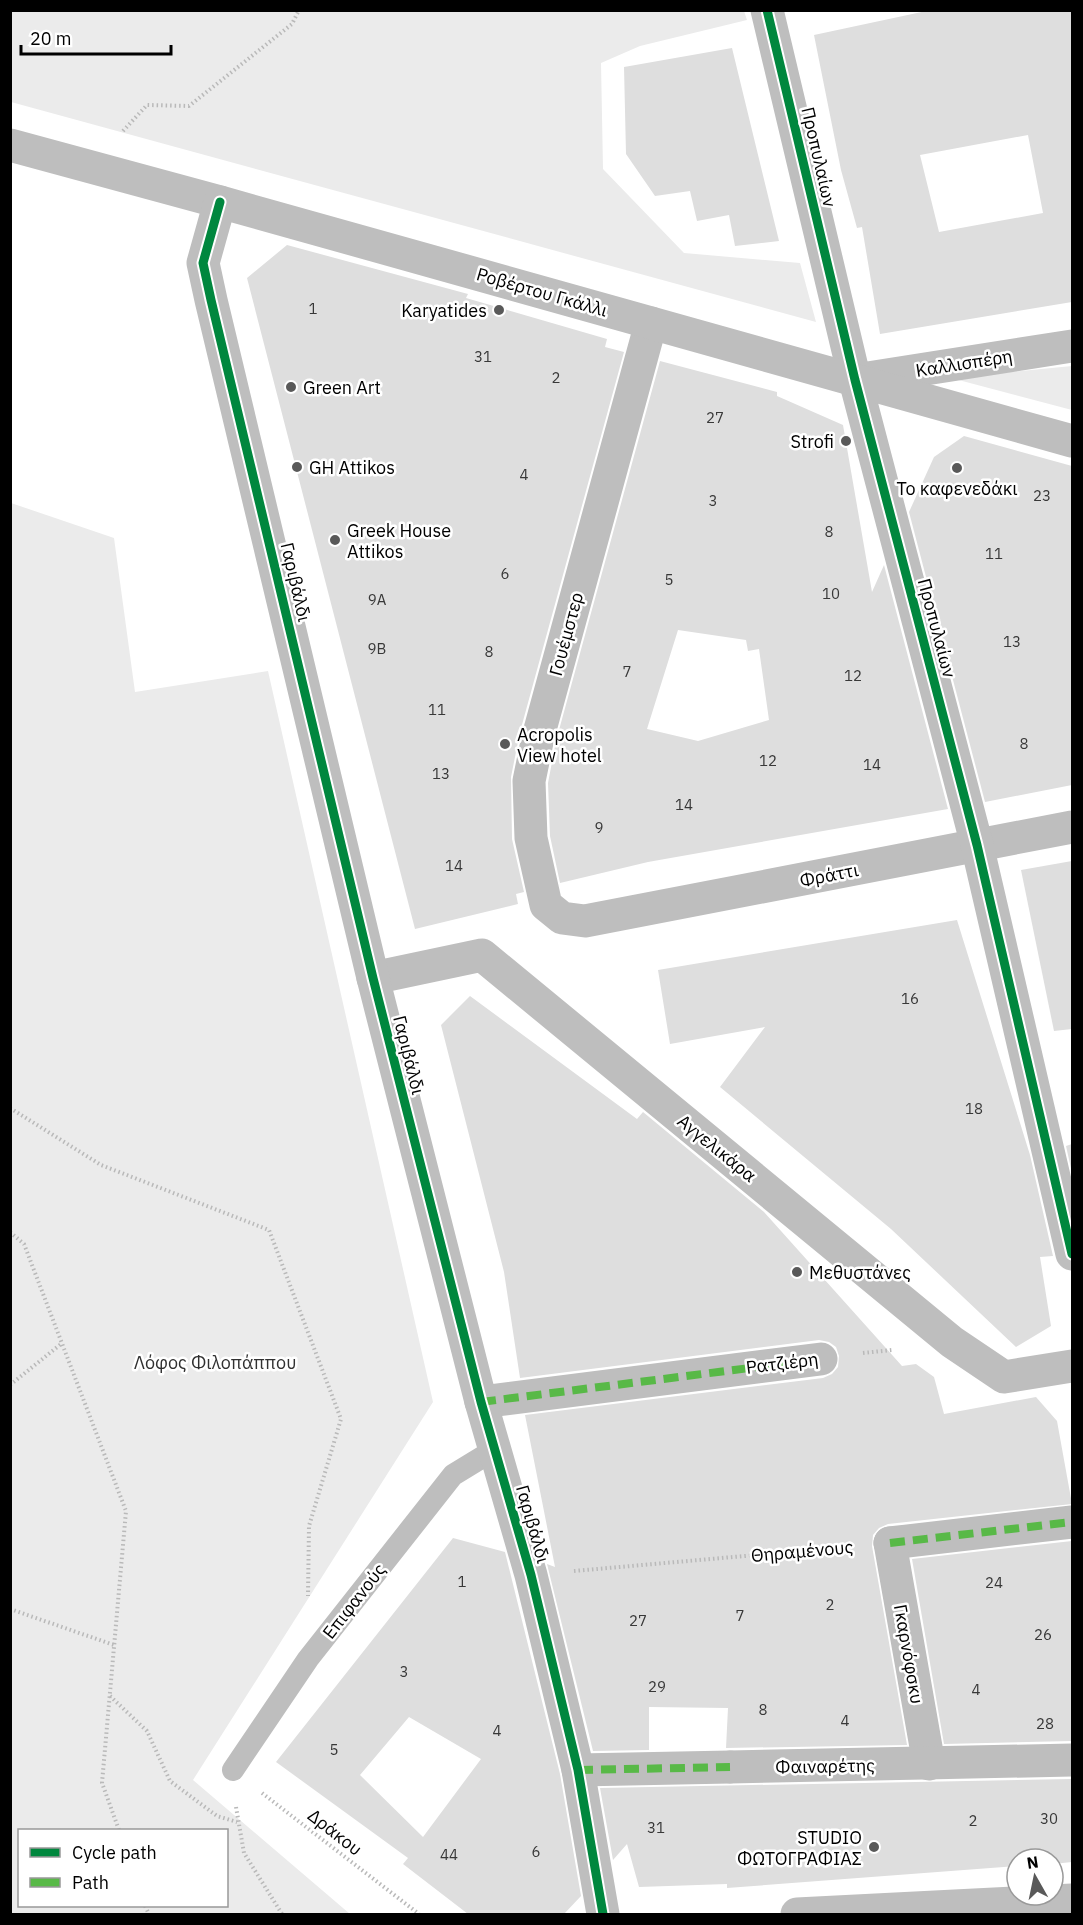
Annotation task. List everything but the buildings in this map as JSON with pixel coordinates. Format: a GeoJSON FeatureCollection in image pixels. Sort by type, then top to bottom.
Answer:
{"type":"FeatureCollection","features":[{"type":"Feature","properties":{"kind":"street","name":"Προπυλαίων"},"geometry":{"type":"LineString","coordinates":[[767,10],[855,380],[977,845],[1072,1254]]}},
{"type":"Feature","properties":{"kind":"street","name":"Ροβέρτου Γκάλλι"},"geometry":{"type":"LineString","coordinates":[[10,145],[1072,441]]}},
{"type":"Feature","properties":{"kind":"street","name":"Γαριβάλδι"},"geometry":{"type":"LineString","coordinates":[[220,202],[203,263],[373,978],[481,1402],[531,1575],[578,1770],[603,1914]]}},
{"type":"Feature","properties":{"kind":"street","name":"Γουέμστερ"},"geometry":{"type":"LineString","coordinates":[[585,921],[562,918],[546,904],[531,838],[529,781],[544,714],[651,323]]}},
{"type":"Feature","properties":{"kind":"street","name":"Καλλισπέρη"},"geometry":{"type":"LineString","coordinates":[[855,380],[1072,346]]}},
{"type":"Feature","properties":{"kind":"street","name":"Φράττι"},"geometry":{"type":"LineString","coordinates":[[585,921],[1072,827]]}},
{"type":"Feature","properties":{"kind":"street","name":"Αγγελικάρα"},"geometry":{"type":"LineString","coordinates":[[373,978],[482,955],[952,1342]]}},
{"type":"Feature","properties":{"kind":"street"},"geometry":{"type":"LineString","coordinates":[[952,1342],[1004,1377],[1072,1366]]}},
{"type":"Feature","properties":{"kind":"street","name":"Ρατζιέρη"},"geometry":{"type":"LineString","coordinates":[[481,1402],[821,1359]]}},
{"type":"Feature","properties":{"kind":"street"},"geometry":{"type":"LineString","coordinates":[[890,1543],[1072,1522]]}},
{"type":"Feature","properties":{"kind":"street","name":"Γκαρνόφσκυ"},"geometry":{"type":"LineString","coordinates":[[890,1543],[929,1764]]}},
{"type":"Feature","properties":{"kind":"street","name":"Φαιναρέτης"},"geometry":{"type":"LineString","coordinates":[[578,1770],[1072,1760]]}},
{"type":"Feature","properties":{"kind":"street"},"geometry":{"type":"LineString","coordinates":[[797,1914],[1072,1900]]}},
{"type":"Feature","properties":{"kind":"lane","name":"Επιφανούς"},"geometry":{"type":"LineString","coordinates":[[233,1770],[308,1659],[453,1475],[494,1450]]}},
{"type":"Feature","properties":{"kind":"path"},"geometry":{"type":"LineString","coordinates":[[90,167],[147,105],[189,106],[292,24],[299,10]]}},
{"type":"Feature","properties":{"kind":"path"},"geometry":{"type":"LineString","coordinates":[[10,1108],[101,1165],[269,1230],[341,1419],[309,1526],[308,1659]]}},
{"type":"Feature","properties":{"kind":"path"},"geometry":{"type":"LineString","coordinates":[[10,1232],[24,1244],[126,1511],[102,1783],[119,1829]]}},
{"type":"Feature","properties":{"kind":"path"},"geometry":{"type":"LineString","coordinates":[[10,1385],[61,1344]]}},
{"type":"Feature","properties":{"kind":"path"},"geometry":{"type":"LineString","coordinates":[[10,1609],[114,1645]]}},
{"type":"Feature","properties":{"kind":"path"},"geometry":{"type":"LineString","coordinates":[[110,1696],[147,1731],[170,1781],[216,1816],[237,1822]]}},
{"type":"Feature","properties":{"kind":"path"},"geometry":{"type":"LineString","coordinates":[[233,1770],[237,1822],[244,1853],[282,1914]]}},
{"type":"Feature","properties":{"kind":"green space"},"geometry":{"type":"Polygon","coordinates":[[[10,11],[744,11],[747,20],[640,46],[601,63],[603,169],[684,253],[800,263],[816,322],[11,102],[10,11]]]}},
{"type":"Feature","properties":{"kind":"green space"},"geometry":{"type":"Polygon","coordinates":[[[1072,366],[1072,410],[951,378],[1072,366]]]}},
{"type":"Feature","properties":{"kind":"green space","name":"Λόφος Φιλοπάππου"},"geometry":{"type":"Polygon","coordinates":[[[11,503],[114,538],[135,692],[268,671],[433,1402],[193,1780],[350,1914],[11,1914],[11,503]]]}},
{"type":"Feature","properties":{"kind":"marked path"},"geometry":{"type":"LineString","coordinates":[[481,1402],[821,1359]]}},
{"type":"Feature","properties":{"kind":"marked path"},"geometry":{"type":"LineString","coordinates":[[890,1543],[1072,1522]]}},
{"type":"Feature","properties":{"kind":"marked path"},"geometry":{"type":"LineString","coordinates":[[578,1770],[730,1767]]}},
{"type":"Feature","properties":{"kind":"cycle path"},"geometry":{"type":"LineString","coordinates":[[767,10],[855,380],[977,845],[1072,1254]]}},
{"type":"Feature","properties":{"kind":"cycle path"},"geometry":{"type":"LineString","coordinates":[[220,202],[203,263],[211,300],[373,978],[481,1402],[531,1575],[578,1770],[603,1914]]}},
{"type":"Feature","properties":{"kind":"place","name":"Karyatides"},"geometry":{"type":"Point","coordinates":[499,310]}},
{"type":"Feature","properties":{"kind":"place","name":"Green Art"},"geometry":{"type":"Point","coordinates":[291,387]}},
{"type":"Feature","properties":{"kind":"place","name":"Strofi"},"geometry":{"type":"Point","coordinates":[846,441]}},
{"type":"Feature","properties":{"kind":"place","name":"GH Attikos"},"geometry":{"type":"Point","coordinates":[297,467]}},
{"type":"Feature","properties":{"kind":"place","name":"Το καφενεδάκι"},"geometry":{"type":"Point","coordinates":[957,468]}},
{"type":"Feature","properties":{"kind":"place","name":"Greek House Attikos"},"geometry":{"type":"Point","coordinates":[335,540]}},
{"type":"Feature","properties":{"kind":"place","name":"Acropolis View hotel"},"geometry":{"type":"Point","coordinates":[505,744]}},
{"type":"Feature","properties":{"kind":"place","name":"Μεθυστάνες"},"geometry":{"type":"Point","coordinates":[797,1272]}},
{"type":"Feature","properties":{"kind":"place","name":"STUDIO ΦΩΤΟΓΡΑΦΙΑΣ"},"geometry":{"type":"Point","coordinates":[874,1847]}}]}
